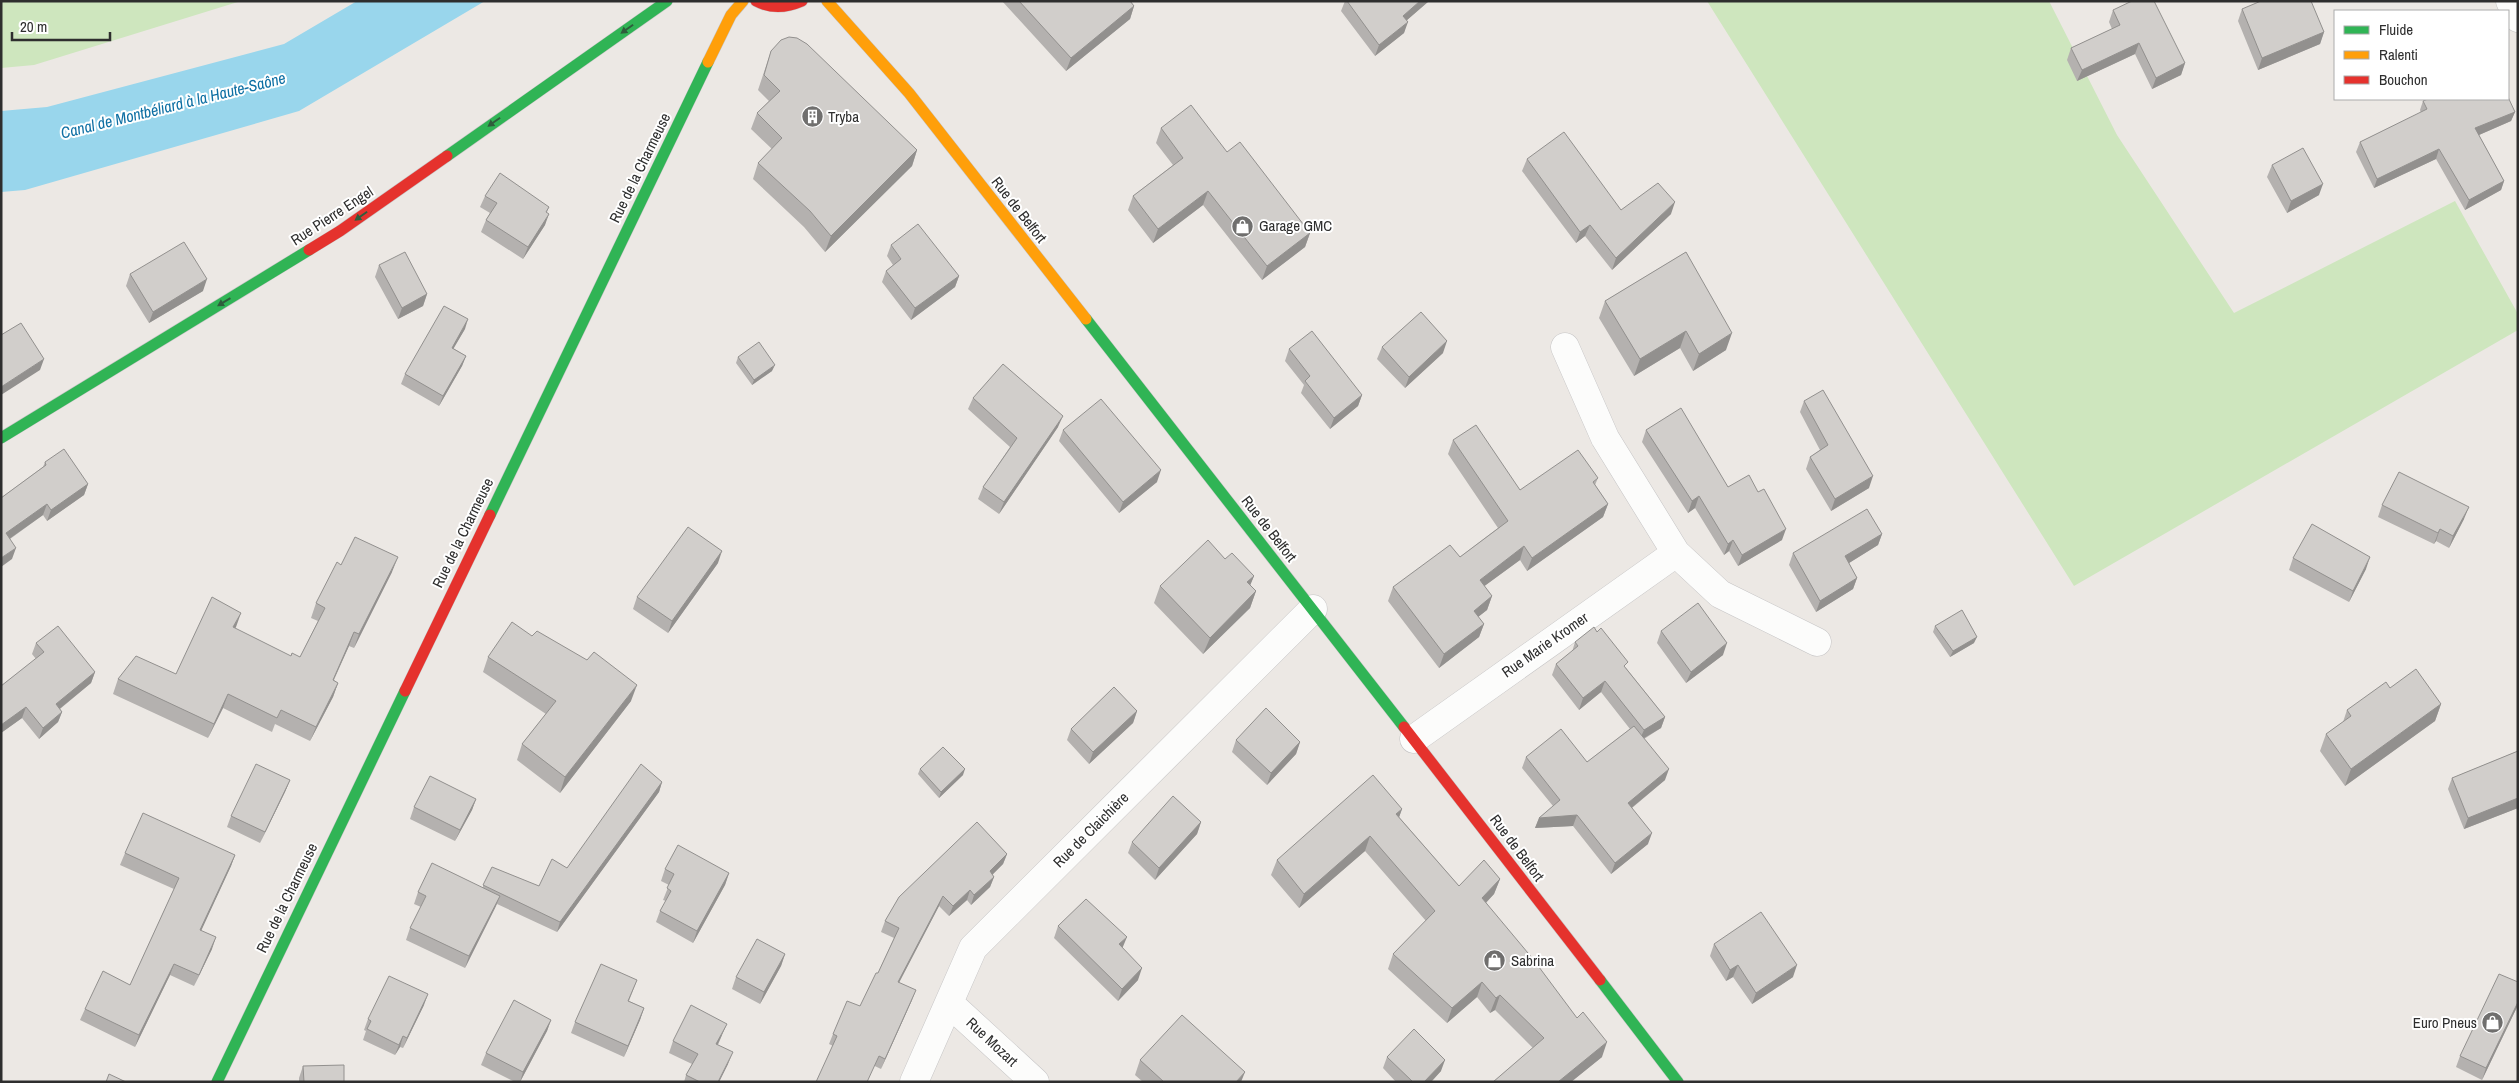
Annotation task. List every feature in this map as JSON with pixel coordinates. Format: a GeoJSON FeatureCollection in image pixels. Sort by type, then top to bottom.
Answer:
{"type":"FeatureCollection","features":[{"type":"Feature","properties":{"kind":"main road","name":"Rue Pierre Engel"},"geometry":{"type":"LineString","coordinates":[[1,438],[340,231],[667,1]]}},
{"type":"Feature","properties":{"kind":"main road","name":"Rue de la Charmeuse"},"geometry":{"type":"LineString","coordinates":[[217,1082],[731,15],[743,1]]}},
{"type":"Feature","properties":{"kind":"main road"},"geometry":{"type":"LineString","coordinates":[[756,1],[776,8],[791,6],[802,1]]}},
{"type":"Feature","properties":{"kind":"main road","name":"Rue de Belfort"},"geometry":{"type":"LineString","coordinates":[[826,1],[898,79],[1313,609],[1678,1082]]}},
{"type":"Feature","properties":{"kind":"street"},"geometry":{"type":"LineString","coordinates":[[2510,1],[2518,18]]}},
{"type":"Feature","properties":{"kind":"street"},"geometry":{"type":"LineString","coordinates":[[1565,347],[1605,438],[1676,553],[1720,594],[1817,642]]}},
{"type":"Feature","properties":{"kind":"street","name":"Rue Marie Kromer"},"geometry":{"type":"LineString","coordinates":[[1414,739],[1676,553]]}},
{"type":"Feature","properties":{"kind":"street","name":"Rue de Claichière"},"geometry":{"type":"LineString","coordinates":[[914,1082],[973,948],[1313,609]]}},
{"type":"Feature","properties":{"kind":"street","name":"Rue Mozart"},"geometry":{"type":"LineString","coordinates":[[949,1003],[1035,1082]]}},
{"type":"Feature","properties":{"kind":"green space"},"geometry":{"type":"Polygon","coordinates":[[[1,1],[241,1],[34,65],[1,68],[1,1]]]}},
{"type":"Feature","properties":{"kind":"green space"},"geometry":{"type":"Polygon","coordinates":[[[1707,1],[2049,1],[2117,135],[2234,313],[2455,201],[2518,314],[2518,330],[2074,586],[1707,1]]]}},
{"type":"Feature","properties":{"kind":"water","name":"Canal de Montbéliard à la Haute-Saône"},"geometry":{"type":"Polygon","coordinates":[[[357,1],[485,1],[299,111],[25,190],[1,192],[1,111],[47,107],[284,44],[357,1]]]}},
{"type":"Feature","properties":{"kind":"building"},"geometry":{"type":"Polygon","coordinates":[[[1019,1],[1130,1],[1134,6],[1071,58],[1019,1]]]}},
{"type":"Feature","properties":{"kind":"building"},"geometry":{"type":"Polygon","coordinates":[[[1347,1],[1420,1],[1403,16],[1408,22],[1379,45],[1347,1]]]}},
{"type":"Feature","properties":{"kind":"building"},"geometry":{"type":"Polygon","coordinates":[[[2132,1],[2154,1],[2185,63],[2156,78],[2139,43],[2082,70],[2071,48],[2120,25],[2113,10],[2132,1]]]}},
{"type":"Feature","properties":{"kind":"building"},"geometry":{"type":"Polygon","coordinates":[[[2261,1],[2311,1],[2324,32],[2262,58],[2242,9],[2261,1]]]}},
{"type":"Feature","properties":{"kind":"building"},"geometry":{"type":"Polygon","coordinates":[[[789,37],[797,38],[807,44],[917,150],[831,236],[810,211],[758,163],[782,138],[757,113],[780,91],[764,75],[771,51],[781,40],[789,37]]]}},
{"type":"Feature","properties":{"kind":"building"},"geometry":{"type":"Polygon","coordinates":[[[2509,99],[2515,112],[2475,128],[2504,181],[2469,200],[2439,149],[2377,179],[2360,142],[2427,109],[2423,101],[2509,99]]]}},
{"type":"Feature","properties":{"kind":"building"},"geometry":{"type":"Polygon","coordinates":[[[1191,105],[1227,152],[1240,142],[1310,233],[1267,266],[1208,191],[1158,229],[1133,196],[1183,158],[1161,128],[1191,105]]]}},
{"type":"Feature","properties":{"kind":"building"},"geometry":{"type":"Polygon","coordinates":[[[1564,132],[1621,210],[1658,183],[1675,202],[1616,258],[1590,225],[1580,232],[1527,159],[1564,132]]]}},
{"type":"Feature","properties":{"kind":"building"},"geometry":{"type":"Polygon","coordinates":[[[2303,148],[2323,184],[2291,201],[2272,165],[2303,148]]]}},
{"type":"Feature","properties":{"kind":"building"},"geometry":{"type":"Polygon","coordinates":[[[500,173],[549,207],[546,212],[549,214],[528,247],[486,220],[497,203],[485,196],[500,173]]]}},
{"type":"Feature","properties":{"kind":"building"},"geometry":{"type":"Polygon","coordinates":[[[918,224],[959,276],[915,308],[886,271],[901,259],[891,245],[918,224]]]}},
{"type":"Feature","properties":{"kind":"building"},"geometry":{"type":"Polygon","coordinates":[[[184,242],[207,279],[153,312],[130,274],[184,242]]]}},
{"type":"Feature","properties":{"kind":"building"},"geometry":{"type":"Polygon","coordinates":[[[405,252],[427,294],[402,308],[379,265],[405,252]]]}},
{"type":"Feature","properties":{"kind":"building"},"geometry":{"type":"Polygon","coordinates":[[[1686,252],[1732,333],[1699,354],[1686,331],[1640,359],[1605,301],[1686,252]]]}},
{"type":"Feature","properties":{"kind":"building"},"geometry":{"type":"Polygon","coordinates":[[[444,306],[468,319],[452,348],[466,356],[443,396],[405,374],[444,306]]]}},
{"type":"Feature","properties":{"kind":"building"},"geometry":{"type":"Polygon","coordinates":[[[1421,312],[1447,341],[1409,377],[1382,347],[1421,312]]]}},
{"type":"Feature","properties":{"kind":"building"},"geometry":{"type":"Polygon","coordinates":[[[21,323],[44,359],[1,387],[1,335],[21,323]]]}},
{"type":"Feature","properties":{"kind":"building"},"geometry":{"type":"Polygon","coordinates":[[[1312,331],[1362,395],[1334,418],[1305,381],[1310,376],[1289,349],[1312,331]]]}},
{"type":"Feature","properties":{"kind":"building"},"geometry":{"type":"Polygon","coordinates":[[[759,342],[775,365],[754,380],[738,357],[759,342]]]}},
{"type":"Feature","properties":{"kind":"building"},"geometry":{"type":"Polygon","coordinates":[[[1003,364],[1063,416],[1004,502],[983,487],[1017,438],[973,398],[1003,364]]]}},
{"type":"Feature","properties":{"kind":"building"},"geometry":{"type":"Polygon","coordinates":[[[1823,390],[1873,476],[1835,499],[1810,457],[1828,445],[1804,401],[1823,390]]]}},
{"type":"Feature","properties":{"kind":"building"},"geometry":{"type":"Polygon","coordinates":[[[1101,399],[1161,470],[1123,502],[1063,430],[1101,399]]]}},
{"type":"Feature","properties":{"kind":"building"},"geometry":{"type":"Polygon","coordinates":[[[1681,408],[1728,487],[1749,475],[1758,492],[1764,489],[1786,529],[1742,555],[1733,540],[1728,544],[1699,496],[1692,501],[1646,430],[1681,408]]]}},
{"type":"Feature","properties":{"kind":"building"},"geometry":{"type":"Polygon","coordinates":[[[1476,425],[1520,490],[1578,450],[1598,478],[1593,482],[1608,504],[1532,558],[1524,546],[1480,580],[1492,596],[1474,611],[1484,624],[1444,654],[1393,587],[1450,545],[1460,557],[1508,521],[1453,440],[1476,425]]]}},
{"type":"Feature","properties":{"kind":"building"},"geometry":{"type":"Polygon","coordinates":[[[64,449],[88,484],[51,510],[47,504],[6,533],[16,548],[1,558],[1,498],[46,465],[45,462],[64,449]]]}},
{"type":"Feature","properties":{"kind":"building"},"geometry":{"type":"Polygon","coordinates":[[[2399,472],[2469,507],[2453,536],[2440,529],[2438,533],[2382,505],[2399,472]]]}},
{"type":"Feature","properties":{"kind":"building"},"geometry":{"type":"Polygon","coordinates":[[[1867,509],[1882,534],[1845,556],[1857,578],[1820,601],[1793,553],[1867,509]]]}},
{"type":"Feature","properties":{"kind":"building"},"geometry":{"type":"Polygon","coordinates":[[[2312,524],[2370,557],[2353,591],[2293,558],[2312,524]]]}},
{"type":"Feature","properties":{"kind":"building"},"geometry":{"type":"Polygon","coordinates":[[[688,527],[722,551],[672,621],[637,597],[688,527]]]}},
{"type":"Feature","properties":{"kind":"building"},"geometry":{"type":"Polygon","coordinates":[[[355,537],[398,557],[359,634],[354,632],[333,680],[338,683],[316,727],[281,710],[277,718],[228,694],[214,724],[118,679],[136,656],[176,674],[212,597],[241,613],[233,627],[291,656],[292,653],[300,657],[325,608],[316,603],[337,562],[341,565],[355,537]]]}},
{"type":"Feature","properties":{"kind":"building"},"geometry":{"type":"Polygon","coordinates":[[[1208,540],[1225,559],[1232,553],[1254,576],[1247,582],[1256,591],[1210,638],[1160,586],[1208,540]]]}},
{"type":"Feature","properties":{"kind":"building"},"geometry":{"type":"Polygon","coordinates":[[[1698,603],[1727,643],[1691,672],[1661,631],[1698,603]]]}},
{"type":"Feature","properties":{"kind":"building"},"geometry":{"type":"Polygon","coordinates":[[[1962,610],[1977,637],[1953,651],[1935,626],[1962,610]]]}},
{"type":"Feature","properties":{"kind":"building"},"geometry":{"type":"Polygon","coordinates":[[[512,622],[532,636],[537,631],[587,660],[594,652],[637,685],[565,777],[522,744],[556,701],[488,657],[512,622]]]}},
{"type":"Feature","properties":{"kind":"building"},"geometry":{"type":"Polygon","coordinates":[[[58,626],[95,672],[56,704],[62,712],[43,728],[26,707],[1,725],[1,686],[44,652],[36,643],[58,626]]]}},
{"type":"Feature","properties":{"kind":"building"},"geometry":{"type":"Polygon","coordinates":[[[1594,627],[1597,632],[1601,628],[1628,662],[1624,666],[1665,717],[1644,730],[1605,681],[1583,698],[1556,664],[1578,646],[1575,642],[1594,627]]]}},
{"type":"Feature","properties":{"kind":"building"},"geometry":{"type":"Polygon","coordinates":[[[2416,669],[2441,704],[2351,769],[2326,734],[2351,716],[2347,710],[2386,682],[2390,688],[2416,669]]]}},
{"type":"Feature","properties":{"kind":"building"},"geometry":{"type":"Polygon","coordinates":[[[1114,687],[1137,711],[1093,752],[1071,729],[1114,687]]]}},
{"type":"Feature","properties":{"kind":"building"},"geometry":{"type":"Polygon","coordinates":[[[1266,708],[1300,742],[1271,773],[1236,740],[1266,708]]]}},
{"type":"Feature","properties":{"kind":"building"},"geometry":{"type":"Polygon","coordinates":[[[1634,726],[1669,769],[1628,803],[1652,833],[1615,863],[1577,815],[1539,818],[1560,800],[1526,757],[1561,729],[1587,762],[1634,726]]]}},
{"type":"Feature","properties":{"kind":"building"},"geometry":{"type":"Polygon","coordinates":[[[943,747],[965,769],[941,792],[920,769],[943,747]]]}},
{"type":"Feature","properties":{"kind":"building"},"geometry":{"type":"Polygon","coordinates":[[[2518,751],[2518,798],[2468,818],[2452,778],[2518,751]]]}},
{"type":"Feature","properties":{"kind":"building"},"geometry":{"type":"Polygon","coordinates":[[[256,764],[290,780],[265,832],[231,816],[256,764]]]}},
{"type":"Feature","properties":{"kind":"building"},"geometry":{"type":"Polygon","coordinates":[[[641,764],[662,782],[560,922],[483,885],[492,867],[539,886],[552,859],[567,868],[641,764]]]}},
{"type":"Feature","properties":{"kind":"building"},"geometry":{"type":"Polygon","coordinates":[[[1373,775],[1402,809],[1396,814],[1459,886],[1484,860],[1500,879],[1482,898],[1533,959],[1577,1018],[1583,1012],[1607,1042],[1558,1082],[1493,1082],[1544,1038],[1500,995],[1496,998],[1482,982],[1452,1008],[1393,954],[1435,911],[1370,836],[1304,894],[1277,860],[1373,775]]]}},
{"type":"Feature","properties":{"kind":"building"},"geometry":{"type":"Polygon","coordinates":[[[430,776],[476,799],[460,830],[414,807],[430,776]]]}},
{"type":"Feature","properties":{"kind":"building"},"geometry":{"type":"Polygon","coordinates":[[[1173,796],[1201,822],[1159,868],[1132,842],[1173,796]]]}},
{"type":"Feature","properties":{"kind":"building"},"geometry":{"type":"Polygon","coordinates":[[[143,813],[235,855],[200,930],[216,937],[199,975],[174,964],[139,1035],[85,1009],[103,971],[130,985],[179,878],[125,853],[143,813]]]}},
{"type":"Feature","properties":{"kind":"building"},"geometry":{"type":"Polygon","coordinates":[[[977,822],[1007,854],[990,871],[994,877],[974,895],[970,890],[953,906],[943,896],[898,982],[916,990],[885,1059],[879,1056],[867,1082],[816,1082],[837,1036],[833,1034],[847,1001],[860,1006],[899,928],[885,921],[899,897],[977,822]]]}},
{"type":"Feature","properties":{"kind":"building"},"geometry":{"type":"Polygon","coordinates":[[[678,845],[729,873],[697,931],[660,911],[671,891],[667,888],[674,874],[665,869],[678,845]]]}},
{"type":"Feature","properties":{"kind":"building"},"geometry":{"type":"Polygon","coordinates":[[[432,863],[500,896],[469,956],[410,928],[426,896],[418,892],[432,863]]]}},
{"type":"Feature","properties":{"kind":"building"},"geometry":{"type":"Polygon","coordinates":[[[1086,899],[1127,937],[1119,944],[1142,968],[1122,989],[1058,926],[1086,899]]]}},
{"type":"Feature","properties":{"kind":"building"},"geometry":{"type":"Polygon","coordinates":[[[1761,912],[1797,965],[1756,993],[1738,965],[1730,970],[1714,944],[1761,912]]]}},
{"type":"Feature","properties":{"kind":"building"},"geometry":{"type":"Polygon","coordinates":[[[757,939],[785,954],[764,992],[736,977],[757,939]]]}},
{"type":"Feature","properties":{"kind":"building"},"geometry":{"type":"Polygon","coordinates":[[[601,964],[637,980],[628,1001],[644,1008],[628,1046],[575,1022],[601,964]]]}},
{"type":"Feature","properties":{"kind":"building"},"geometry":{"type":"Polygon","coordinates":[[[2499,974],[2518,982],[2518,1002],[2486,1068],[2460,1056],[2499,974]]]}},
{"type":"Feature","properties":{"kind":"building"},"geometry":{"type":"Polygon","coordinates":[[[389,976],[428,994],[407,1038],[403,1036],[399,1045],[367,1029],[371,1021],[368,1019],[389,976]]]}},
{"type":"Feature","properties":{"kind":"building"},"geometry":{"type":"Polygon","coordinates":[[[514,1000],[551,1020],[523,1072],[486,1053],[514,1000]]]}},
{"type":"Feature","properties":{"kind":"building"},"geometry":{"type":"Polygon","coordinates":[[[691,1005],[727,1024],[716,1044],[733,1052],[718,1082],[700,1082],[686,1075],[698,1054],[673,1041],[691,1005]]]}},
{"type":"Feature","properties":{"kind":"building"},"geometry":{"type":"Polygon","coordinates":[[[1182,1015],[1245,1072],[1236,1082],[1164,1082],[1140,1060],[1182,1015]]]}},
{"type":"Feature","properties":{"kind":"building"},"geometry":{"type":"Polygon","coordinates":[[[1414,1029],[1445,1060],[1424,1082],[1413,1082],[1387,1057],[1414,1029]]]}},
{"type":"Feature","properties":{"kind":"building"},"geometry":{"type":"Polygon","coordinates":[[[344,1065],[344,1082],[304,1082],[303,1066],[344,1065]]]}},
{"type":"Feature","properties":{"kind":"building"},"geometry":{"type":"Polygon","coordinates":[[[109,1074],[126,1082],[106,1082],[109,1074]]]}},
{"type":"Feature","properties":{"kind":"traffic: fast"},"geometry":{"type":"LineString","coordinates":[[447,156],[667,1]]}},
{"type":"Feature","properties":{"kind":"traffic: fast"},"geometry":{"type":"LineString","coordinates":[[490,515],[708,62]]}},
{"type":"Feature","properties":{"kind":"traffic: fast"},"geometry":{"type":"LineString","coordinates":[[1,438],[309,250]]}},
{"type":"Feature","properties":{"kind":"traffic: fast"},"geometry":{"type":"LineString","coordinates":[[1086,319],[1404,727]]}},
{"type":"Feature","properties":{"kind":"traffic: fast"},"geometry":{"type":"LineString","coordinates":[[217,1082],[405,691]]}},
{"type":"Feature","properties":{"kind":"traffic: fast"},"geometry":{"type":"LineString","coordinates":[[1600,980],[1678,1082]]}},
{"type":"Feature","properties":{"kind":"traffic: slow"},"geometry":{"type":"LineString","coordinates":[[708,62],[731,15],[743,1]]}},
{"type":"Feature","properties":{"kind":"traffic: slow"},"geometry":{"type":"LineString","coordinates":[[827,1],[909,93],[1086,319]]}},
{"type":"Feature","properties":{"kind":"traffic: jam"},"geometry":{"type":"LineString","coordinates":[[756,1],[779,7],[802,1]]}},
{"type":"Feature","properties":{"kind":"traffic: jam"},"geometry":{"type":"LineString","coordinates":[[309,250],[340,231],[447,156]]}},
{"type":"Feature","properties":{"kind":"traffic: jam"},"geometry":{"type":"LineString","coordinates":[[405,691],[490,515]]}},
{"type":"Feature","properties":{"kind":"traffic: jam"},"geometry":{"type":"LineString","coordinates":[[1404,727],[1600,980]]}},
{"type":"Feature","properties":{"kind":"place","name":"Tryba"},"geometry":{"type":"Point","coordinates":[812,117]}},
{"type":"Feature","properties":{"kind":"place","name":"Garage GMC"},"geometry":{"type":"Point","coordinates":[1243,226]}},
{"type":"Feature","properties":{"kind":"place","name":"Sabrina"},"geometry":{"type":"Point","coordinates":[1495,961]}},
{"type":"Feature","properties":{"kind":"place","name":"Euro Pneus"},"geometry":{"type":"Point","coordinates":[2493,1023]}}]}
